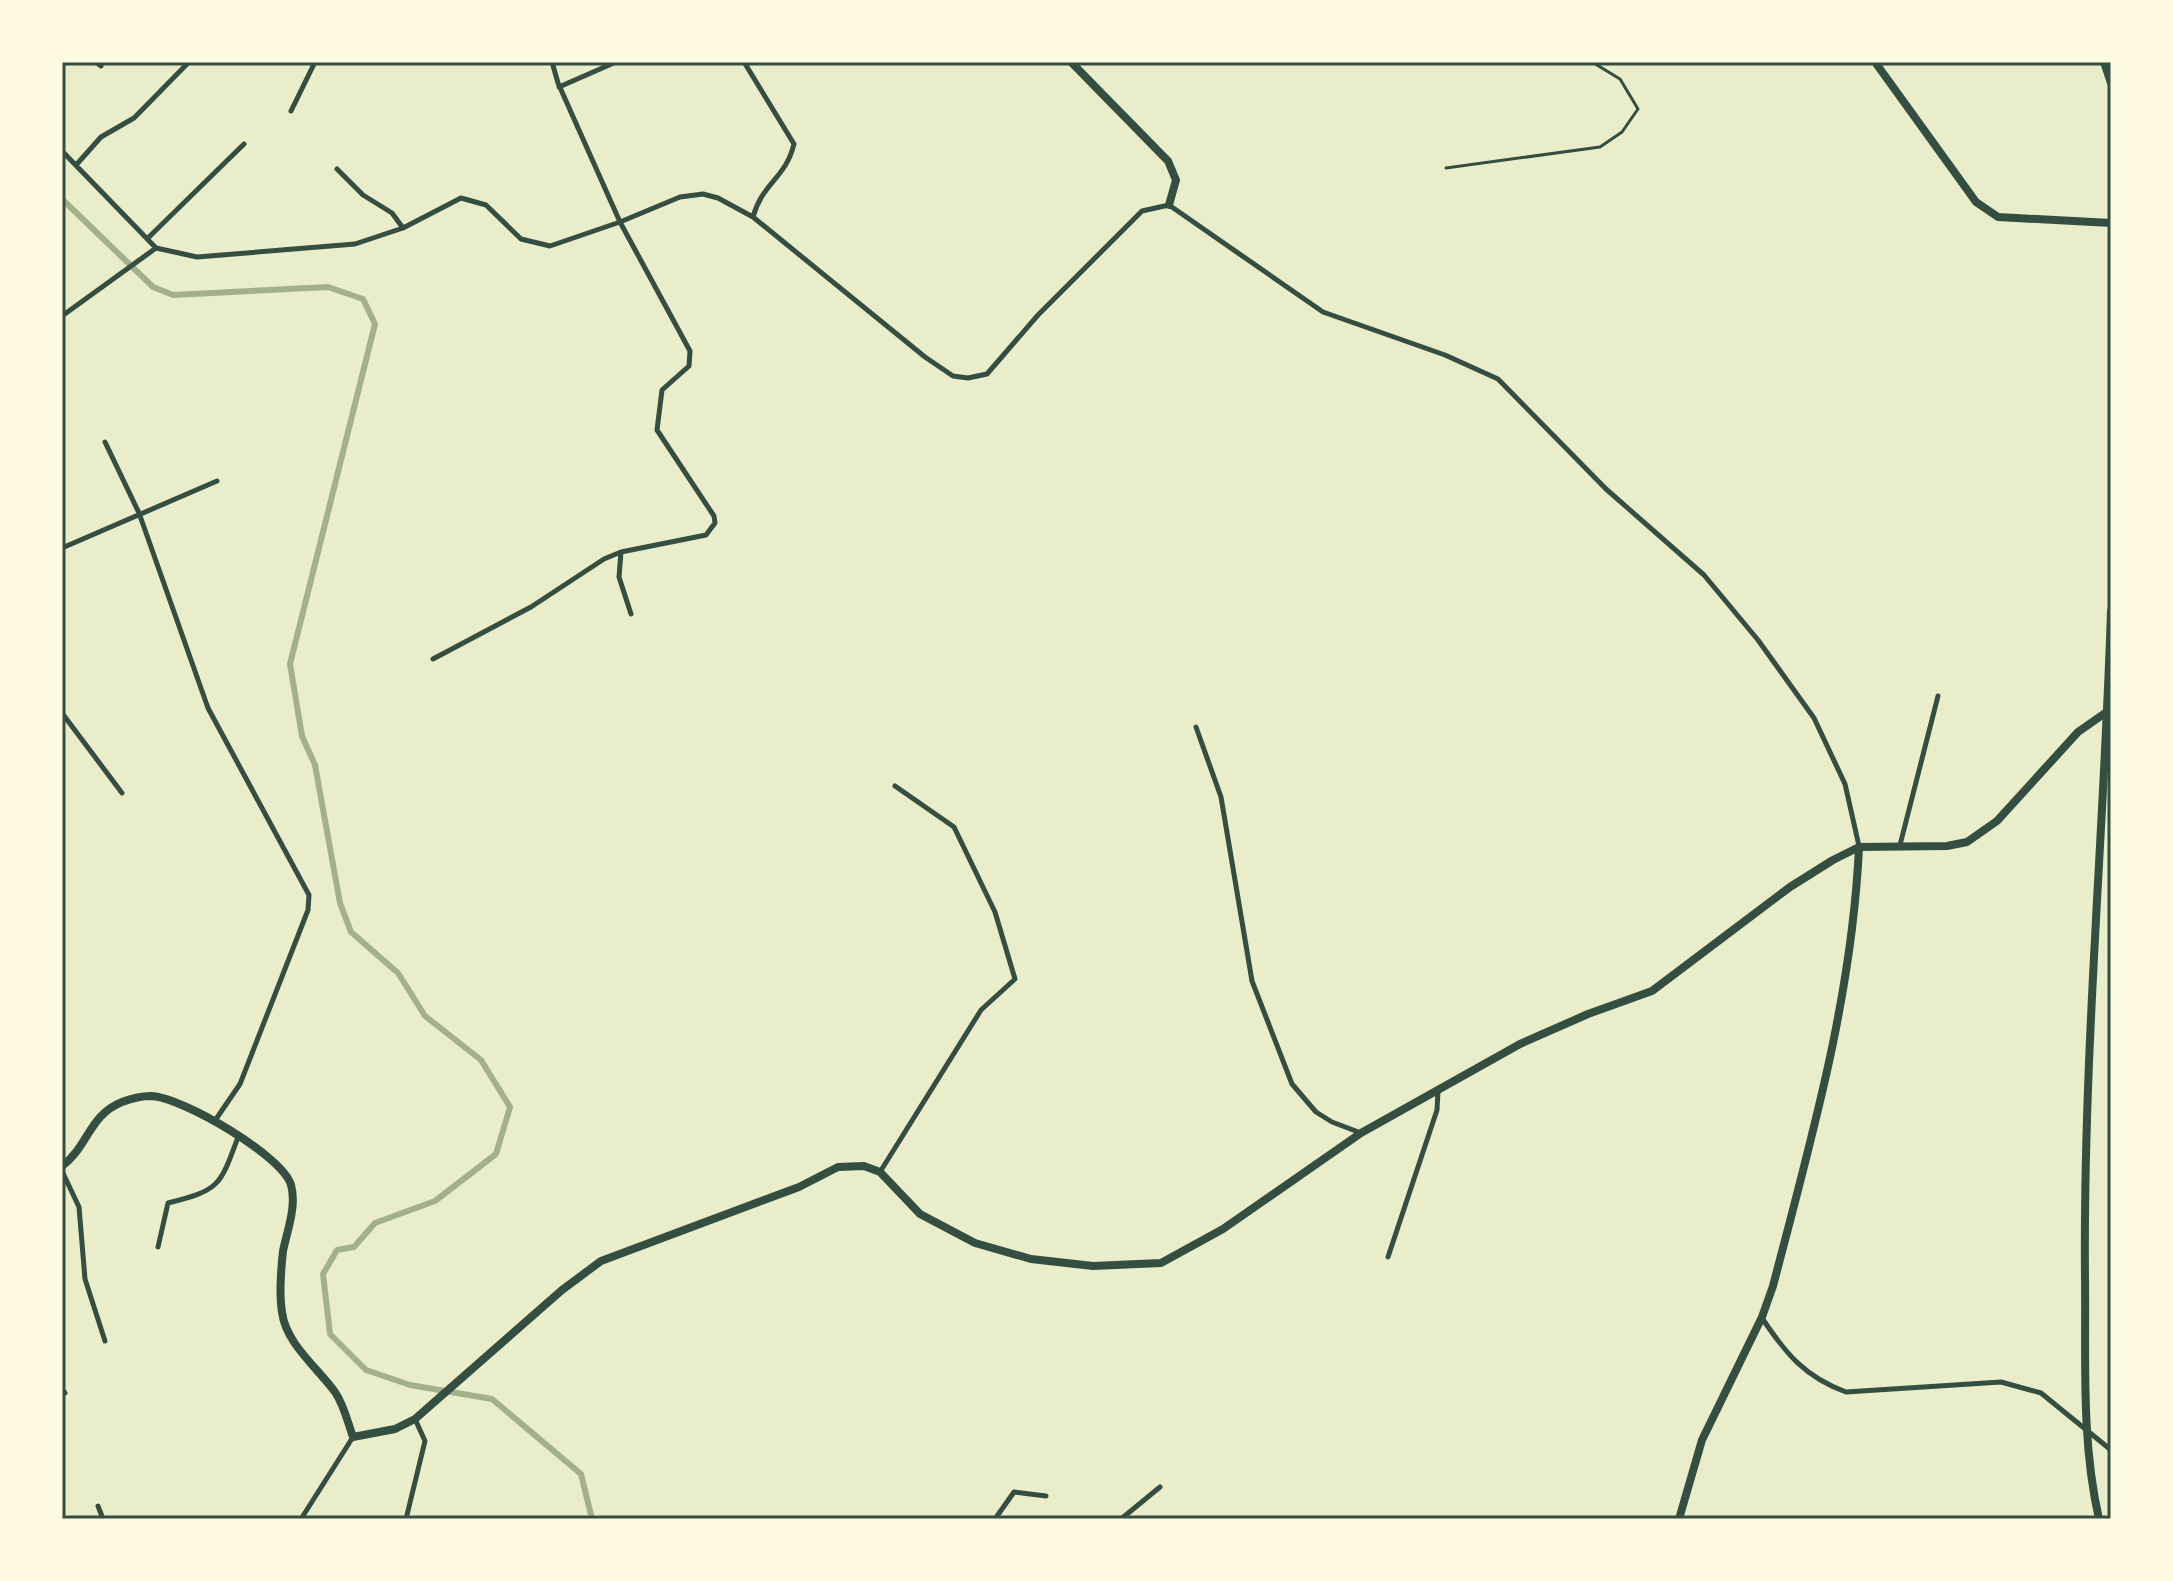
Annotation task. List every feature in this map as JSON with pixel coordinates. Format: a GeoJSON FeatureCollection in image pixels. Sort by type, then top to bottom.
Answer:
{"type":"FeatureCollection","features":[{"type":"Feature","properties":{"kind":"street"},"geometry":{"type":"LineString","coordinates":[[1071,62],[1168,161],[1176,180],[1169,205]]}},
{"type":"Feature","properties":{"kind":"street"},"geometry":{"type":"LineString","coordinates":[[1875,62],[1976,202],[1998,217],[2111,223]]}},
{"type":"Feature","properties":{"kind":"street"},"geometry":{"type":"LineString","coordinates":[[2104,62],[2111,83]]}},
{"type":"Feature","properties":{"kind":"street"},"geometry":{"type":"LineString","coordinates":[[2099,1519],[2091,1487],[2087,1428],[2085,1231],[2091,994],[2109,710],[2111,611]]}},
{"type":"Feature","properties":{"kind":"street"},"geometry":{"type":"LineString","coordinates":[[62,1168],[79,1153],[85,1134],[98,1115],[122,1102],[150,1096],[214,1122],[276,1163],[291,1184],[292,1203],[283,1255],[282,1314],[294,1343],[337,1395],[353,1437],[395,1429],[415,1419],[485,1361],[562,1290],[601,1261],[799,1187],[838,1167],[864,1166],[880,1172],[920,1214],[975,1243],[1031,1259],[1093,1266],[1161,1263],[1223,1229],[1361,1133],[1520,1044],[1588,1014],[1652,991],[1790,887],[1859,847],[1947,846],[1967,842],[1997,821],[2078,732],[2109,710]]}},
{"type":"Feature","properties":{"kind":"street"},"geometry":{"type":"LineString","coordinates":[[1679,1519],[1702,1440],[1762,1317],[1835,1044],[1855,926],[1859,847]]}},
{"type":"Feature","properties":{"kind":"lane"},"geometry":{"type":"LineString","coordinates":[[77,164],[101,137],[134,118],[189,62]]}},
{"type":"Feature","properties":{"kind":"lane"},"geometry":{"type":"LineString","coordinates":[[291,111],[315,62]]}},
{"type":"Feature","properties":{"kind":"lane"},"geometry":{"type":"LineString","coordinates":[[433,659],[531,607],[621,552],[706,535],[715,523],[714,516],[657,430],[662,390],[689,366],[690,351],[620,222],[559,87],[552,62]]}},
{"type":"Feature","properties":{"kind":"lane"},"geometry":{"type":"LineString","coordinates":[[559,87],[616,62]]}},
{"type":"Feature","properties":{"kind":"lane"},"geometry":{"type":"LineString","coordinates":[[744,62],[794,144],[789,163],[759,194],[753,217]]}},
{"type":"Feature","properties":{"kind":"lane"},"geometry":{"type":"LineString","coordinates":[[149,237],[244,144]]}},
{"type":"Feature","properties":{"kind":"lane"},"geometry":{"type":"LineString","coordinates":[[62,151],[149,237],[156,248],[197,257],[355,244],[403,228],[461,198],[486,205],[521,239],[550,246],[680,197],[703,194],[718,198],[753,217],[925,357],[953,376],[968,378],[987,374],[1038,315],[1142,211],[1169,205],[1270,279],[1323,312],[1445,355],[1498,379],[1606,489],[1704,575],[1758,640],[1814,718],[1845,784],[1859,847]]}},
{"type":"Feature","properties":{"kind":"lane"},"geometry":{"type":"LineString","coordinates":[[337,169],[363,195],[392,213],[403,228]]}},
{"type":"Feature","properties":{"kind":"lane"},"geometry":{"type":"LineString","coordinates":[[62,316],[156,248]]}},
{"type":"Feature","properties":{"kind":"lane"},"geometry":{"type":"LineString","coordinates":[[105,442],[139,513],[208,708],[309,895],[308,910],[240,1084],[214,1122]]}},
{"type":"Feature","properties":{"kind":"lane"},"geometry":{"type":"LineString","coordinates":[[62,548],[217,481]]}},
{"type":"Feature","properties":{"kind":"lane"},"geometry":{"type":"LineString","coordinates":[[621,552],[619,577],[631,614]]}},
{"type":"Feature","properties":{"kind":"lane"},"geometry":{"type":"LineString","coordinates":[[1900,845],[1938,696]]}},
{"type":"Feature","properties":{"kind":"lane"},"geometry":{"type":"LineString","coordinates":[[62,713],[122,793]]}},
{"type":"Feature","properties":{"kind":"lane"},"geometry":{"type":"LineString","coordinates":[[1196,727],[1221,797],[1252,981],[1292,1084],[1316,1112],[1361,1133]]}},
{"type":"Feature","properties":{"kind":"lane"},"geometry":{"type":"LineString","coordinates":[[880,1172],[981,1010],[1015,979],[995,912],[954,827],[895,786]]}},
{"type":"Feature","properties":{"kind":"lane"},"geometry":{"type":"LineString","coordinates":[[1388,1257],[1437,1110],[1438,1091]]}},
{"type":"Feature","properties":{"kind":"lane"},"geometry":{"type":"LineString","coordinates":[[158,1247],[168,1203],[206,1194],[223,1177],[238,1137]]}},
{"type":"Feature","properties":{"kind":"lane"},"geometry":{"type":"LineString","coordinates":[[62,1168],[79,1207],[85,1279],[105,1341]]}},
{"type":"Feature","properties":{"kind":"lane"},"geometry":{"type":"LineString","coordinates":[[1762,1317],[1811,1377],[1846,1392],[2001,1382],[2041,1393],[2111,1450]]}},
{"type":"Feature","properties":{"kind":"lane"},"geometry":{"type":"LineString","coordinates":[[406,1519],[425,1441],[415,1419]]}},
{"type":"Feature","properties":{"kind":"lane"},"geometry":{"type":"LineString","coordinates":[[301,1519],[353,1437]]}},
{"type":"Feature","properties":{"kind":"lane"},"geometry":{"type":"LineString","coordinates":[[1121,1519],[1160,1487]]}},
{"type":"Feature","properties":{"kind":"lane"},"geometry":{"type":"LineString","coordinates":[[995,1519],[1014,1492],[1046,1496]]}},
{"type":"Feature","properties":{"kind":"lane"},"geometry":{"type":"LineString","coordinates":[[98,1506],[103,1519]]}},
{"type":"Feature","properties":{"kind":"path"},"geometry":{"type":"LineString","coordinates":[[1446,168],[1600,147],[1622,132],[1638,109],[1620,79],[1592,62]]}},
{"type":"Feature","properties":{"kind":"waterway"},"geometry":{"type":"LineString","coordinates":[[62,199],[153,287],[173,295],[328,287],[363,299],[375,324],[290,664],[302,736],[315,765],[340,903],[351,932],[398,973],[425,1016],[481,1060],[510,1107],[496,1154],[435,1201],[375,1223],[354,1247],[337,1250],[323,1274],[330,1334],[366,1370],[410,1385],[492,1399],[581,1474],[592,1519]]}}]}
